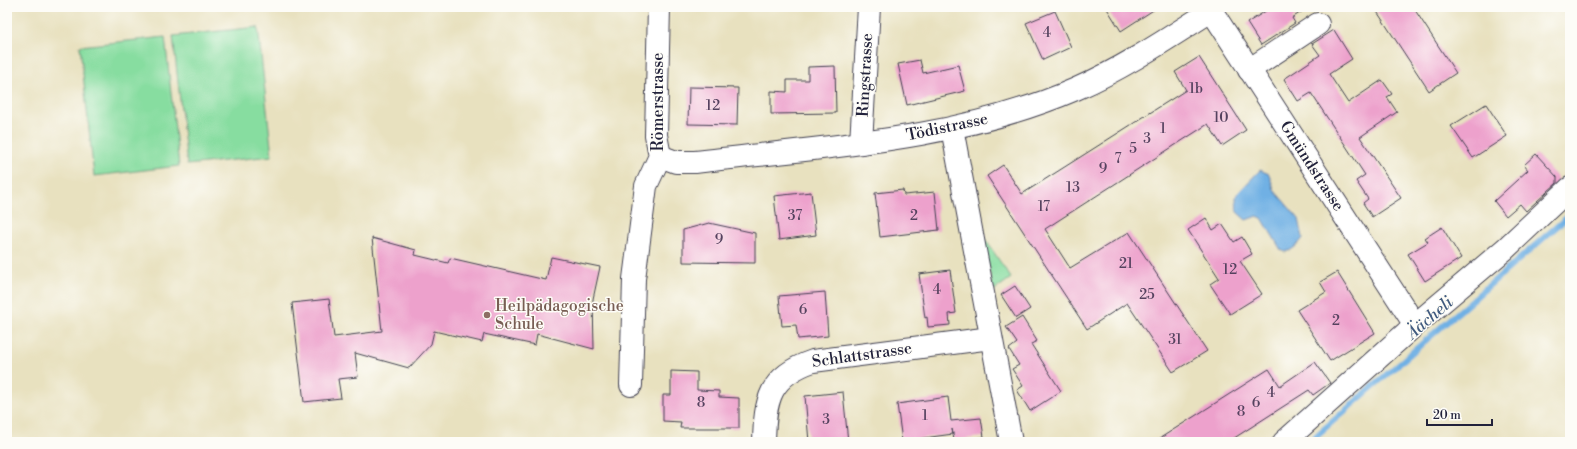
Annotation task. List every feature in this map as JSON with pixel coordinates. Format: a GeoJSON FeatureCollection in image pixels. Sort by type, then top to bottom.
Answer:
{"type":"FeatureCollection","features":[{"type":"Feature","properties":{"kind":"street","name":"Römerstrasse"},"geometry":{"type":"LineString","coordinates":[[630,385],[634,280],[646,186],[660,156],[656,135],[659,7]]}},
{"type":"Feature","properties":{"kind":"street","name":"Ringstrasse"},"geometry":{"type":"LineString","coordinates":[[861,144],[869,7]]}},
{"type":"Feature","properties":{"kind":"street","name":"Tödistrasse"},"geometry":{"type":"LineString","coordinates":[[660,156],[676,162],[694,162],[861,144],[952,128],[1025,108],[1075,90],[1123,67],[1210,9]]}},
{"type":"Feature","properties":{"kind":"street","name":"Gmündstrasse"},"geometry":{"type":"LineString","coordinates":[[1210,9],[1415,326]]}},
{"type":"Feature","properties":{"kind":"street"},"geometry":{"type":"LineString","coordinates":[[1249,70],[1318,24]]}},
{"type":"Feature","properties":{"kind":"street"},"geometry":{"type":"LineString","coordinates":[[952,128],[1011,442]]}},
{"type":"Feature","properties":{"kind":"street"},"geometry":{"type":"LineString","coordinates":[[1284,442],[1415,326],[1505,249],[1570,188]]}},
{"type":"Feature","properties":{"kind":"street","name":"Schlattstrasse"},"geometry":{"type":"LineString","coordinates":[[764,442],[765,421],[770,392],[788,372],[799,365],[813,360],[991,338]]}},
{"type":"Feature","properties":{"kind":"green space"},"geometry":{"type":"Polygon","coordinates":[[[258,27],[272,156],[187,165],[173,36],[258,27]]]}},
{"type":"Feature","properties":{"kind":"green space"},"geometry":{"type":"Polygon","coordinates":[[[165,37],[179,166],[94,176],[80,46],[165,37]]]}},
{"type":"Feature","properties":{"kind":"green space"},"geometry":{"type":"Polygon","coordinates":[[[983,236],[1011,278],[993,291],[983,236]]]}},
{"type":"Feature","properties":{"kind":"water"},"geometry":{"type":"Polygon","coordinates":[[[1260,170],[1269,174],[1274,190],[1299,219],[1303,238],[1295,247],[1285,252],[1281,250],[1262,218],[1257,216],[1246,220],[1237,212],[1236,197],[1238,193],[1260,170]]]}},
{"type":"Feature","properties":{"kind":"building"},"geometry":{"type":"Polygon","coordinates":[[[1106,7],[1158,7],[1121,31],[1106,7]]]}},
{"type":"Feature","properties":{"kind":"building"},"geometry":{"type":"Polygon","coordinates":[[[1272,7],[1309,7],[1292,18],[1295,23],[1261,45],[1247,23],[1272,7]]]}},
{"type":"Feature","properties":{"kind":"building"},"geometry":{"type":"Polygon","coordinates":[[[1374,7],[1413,7],[1456,73],[1429,91],[1374,7]]]}},
{"type":"Feature","properties":{"kind":"building"},"geometry":{"type":"Polygon","coordinates":[[[1055,11],[1071,47],[1043,60],[1026,23],[1055,11]]]}},
{"type":"Feature","properties":{"kind":"building"},"geometry":{"type":"Polygon","coordinates":[[[1334,30],[1352,59],[1329,74],[1348,103],[1382,80],[1392,94],[1387,97],[1397,112],[1360,137],[1401,198],[1372,217],[1363,203],[1368,199],[1356,181],[1365,175],[1311,93],[1298,101],[1284,79],[1320,55],[1312,44],[1334,30]]]}},
{"type":"Feature","properties":{"kind":"building"},"geometry":{"type":"Polygon","coordinates":[[[1199,57],[1246,130],[1222,146],[1208,124],[1045,229],[1070,268],[1129,232],[1207,351],[1173,372],[1127,303],[1087,329],[987,176],[1003,165],[1022,194],[1186,90],[1175,72],[1199,57]]]}},
{"type":"Feature","properties":{"kind":"building"},"geometry":{"type":"Polygon","coordinates":[[[920,60],[923,73],[958,65],[965,91],[907,105],[898,64],[920,60]]]}},
{"type":"Feature","properties":{"kind":"building"},"geometry":{"type":"Polygon","coordinates":[[[835,66],[836,113],[771,114],[771,91],[787,92],[787,80],[808,80],[808,67],[835,66]]]}},
{"type":"Feature","properties":{"kind":"building"},"geometry":{"type":"Polygon","coordinates":[[[689,87],[738,88],[737,125],[688,124],[689,87]]]}},
{"type":"Feature","properties":{"kind":"building"},"geometry":{"type":"Polygon","coordinates":[[[1486,104],[1507,136],[1473,158],[1451,126],[1486,104]]]}},
{"type":"Feature","properties":{"kind":"building"},"geometry":{"type":"Polygon","coordinates":[[[1536,154],[1557,177],[1557,183],[1526,211],[1520,204],[1506,216],[1494,201],[1528,170],[1524,165],[1536,154]]]}},
{"type":"Feature","properties":{"kind":"building"},"geometry":{"type":"Polygon","coordinates":[[[903,190],[904,195],[935,192],[939,230],[880,237],[875,193],[903,190]]]}},
{"type":"Feature","properties":{"kind":"building"},"geometry":{"type":"Polygon","coordinates":[[[811,192],[816,235],[779,240],[774,196],[811,192]]]}},
{"type":"Feature","properties":{"kind":"building"},"geometry":{"type":"Polygon","coordinates":[[[1206,218],[1213,230],[1222,224],[1234,242],[1242,237],[1252,254],[1240,261],[1262,294],[1230,314],[1210,284],[1219,278],[1188,230],[1206,218]]]}},
{"type":"Feature","properties":{"kind":"building"},"geometry":{"type":"Polygon","coordinates":[[[709,223],[755,233],[755,263],[683,262],[683,230],[709,223]]]}},
{"type":"Feature","properties":{"kind":"building"},"geometry":{"type":"Polygon","coordinates":[[[1442,227],[1461,258],[1425,281],[1408,254],[1428,242],[1425,238],[1442,227]]]}},
{"type":"Feature","properties":{"kind":"building","name":"Heilpädagogische Schule"},"geometry":{"type":"Polygon","coordinates":[[[372,238],[416,250],[415,255],[448,263],[450,258],[546,280],[551,257],[600,267],[593,299],[594,349],[537,334],[535,345],[484,334],[482,342],[434,331],[431,344],[409,368],[355,353],[358,377],[338,379],[341,398],[304,402],[292,303],[329,299],[334,337],[382,331],[372,238]]]}},
{"type":"Feature","properties":{"kind":"building"},"geometry":{"type":"Polygon","coordinates":[[[950,270],[956,313],[949,314],[950,325],[928,327],[927,317],[925,318],[919,274],[950,270]]]}},
{"type":"Feature","properties":{"kind":"building"},"geometry":{"type":"Polygon","coordinates":[[[1337,272],[1375,333],[1330,361],[1297,310],[1326,292],[1320,282],[1337,272]]]}},
{"type":"Feature","properties":{"kind":"building"},"geometry":{"type":"Polygon","coordinates":[[[1015,286],[1030,309],[1016,318],[1001,295],[1015,286]]]}},
{"type":"Feature","properties":{"kind":"building"},"geometry":{"type":"Polygon","coordinates":[[[825,292],[828,336],[798,339],[796,325],[782,326],[779,296],[825,292]]]}},
{"type":"Feature","properties":{"kind":"building"},"geometry":{"type":"Polygon","coordinates":[[[1022,317],[1037,341],[1031,344],[1061,391],[1030,411],[1017,390],[1023,386],[1012,369],[1019,365],[1009,349],[1017,343],[1006,327],[1022,317]]]}},
{"type":"Feature","properties":{"kind":"building"},"geometry":{"type":"Polygon","coordinates":[[[1315,362],[1330,383],[1313,395],[1309,390],[1228,442],[1154,442],[1269,369],[1280,386],[1315,362]]]}},
{"type":"Feature","properties":{"kind":"building"},"geometry":{"type":"Polygon","coordinates":[[[671,371],[697,372],[697,390],[719,391],[719,397],[739,398],[739,428],[680,428],[681,422],[663,421],[663,395],[671,395],[671,371]]]}},
{"type":"Feature","properties":{"kind":"building"},"geometry":{"type":"Polygon","coordinates":[[[843,392],[848,442],[809,442],[805,396],[843,392]]]}},
{"type":"Feature","properties":{"kind":"building"},"geometry":{"type":"Polygon","coordinates":[[[948,397],[951,421],[981,418],[984,437],[954,440],[953,434],[902,441],[897,404],[948,397]]]}},
{"type":"Feature","properties":{"kind":"waterway","name":"Äächeli"},"geometry":{"type":"LineString","coordinates":[[1309,442],[1570,215]]}},
{"type":"Feature","properties":{"kind":"place","name":"Heilpädagogische Schule"},"geometry":{"type":"Point","coordinates":[487,315]}}]}
